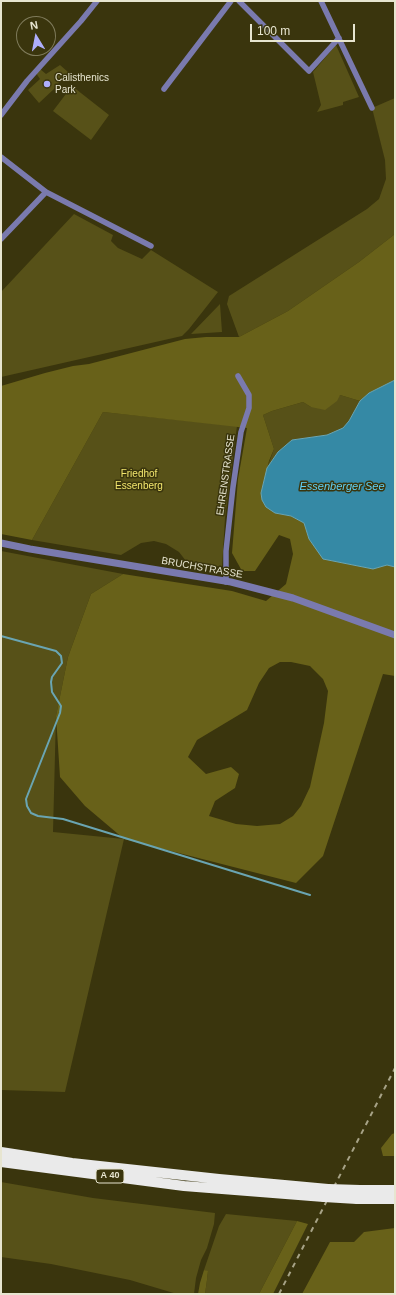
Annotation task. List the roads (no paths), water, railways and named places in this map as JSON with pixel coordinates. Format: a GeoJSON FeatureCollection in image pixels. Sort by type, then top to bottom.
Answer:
{"type":"FeatureCollection","features":[{"type":"Feature","properties":{"kind":"highway","name":"A 40"},"geometry":{"type":"LineString","coordinates":[[1,1152],[224,1185],[395,1199]]}},
{"type":"Feature","properties":{"kind":"highway","name":"A 40"},"geometry":{"type":"LineString","coordinates":[[1,1162],[184,1186],[224,1185]]}},
{"type":"Feature","properties":{"kind":"highway","name":"A 40"},"geometry":{"type":"LineString","coordinates":[[358,1195],[395,1190]]}},
{"type":"Feature","properties":{"kind":"street"},"geometry":{"type":"LineString","coordinates":[[1,115],[27,81],[97,1]]}},
{"type":"Feature","properties":{"kind":"street"},"geometry":{"type":"LineString","coordinates":[[164,89],[231,1]]}},
{"type":"Feature","properties":{"kind":"street"},"geometry":{"type":"LineString","coordinates":[[239,1],[309,71],[339,38]]}},
{"type":"Feature","properties":{"kind":"street"},"geometry":{"type":"LineString","coordinates":[[321,1],[372,108]]}},
{"type":"Feature","properties":{"kind":"street"},"geometry":{"type":"LineString","coordinates":[[1,157],[46,192],[151,246]]}},
{"type":"Feature","properties":{"kind":"street"},"geometry":{"type":"LineString","coordinates":[[1,239],[46,192]]}},
{"type":"Feature","properties":{"kind":"street","name":"EHRENSTRASSE"},"geometry":{"type":"LineString","coordinates":[[226,582],[226,551],[233,487],[241,432],[249,408],[249,395],[238,376]]}},
{"type":"Feature","properties":{"kind":"street","name":"BRUCHSTRASSE"},"geometry":{"type":"LineString","coordinates":[[1,543],[226,582],[293,598],[395,634]]}},
{"type":"Feature","properties":{"kind":"water","name":"Essenberger See"},"geometry":{"type":"Polygon","coordinates":[[[395,380],[395,567],[387,565],[373,569],[323,559],[309,539],[304,523],[291,516],[275,513],[266,507],[262,500],[261,493],[267,468],[278,452],[292,440],[327,435],[343,428],[349,421],[360,401],[369,393],[395,380]]]}},
{"type":"Feature","properties":{"kind":"waterway"},"geometry":{"type":"LineString","coordinates":[[1,636],[56,651],[61,656],[62,663],[52,677],[51,682],[52,692],[61,706],[60,713],[26,799],[27,806],[31,813],[38,816],[63,819],[310,895]]}},
{"type":"Feature","properties":{"kind":"railway"},"geometry":{"type":"LineString","coordinates":[[279,1294],[395,1068]]}},
{"type":"Feature","properties":{"kind":"place","name":"Calisthenics Park"},"geometry":{"type":"Point","coordinates":[47,84]}},
{"type":"Feature","properties":{"kind":"park label","name":"Friedhof Essenberg"},"geometry":{"type":"Point","coordinates":[139,480]}}]}
